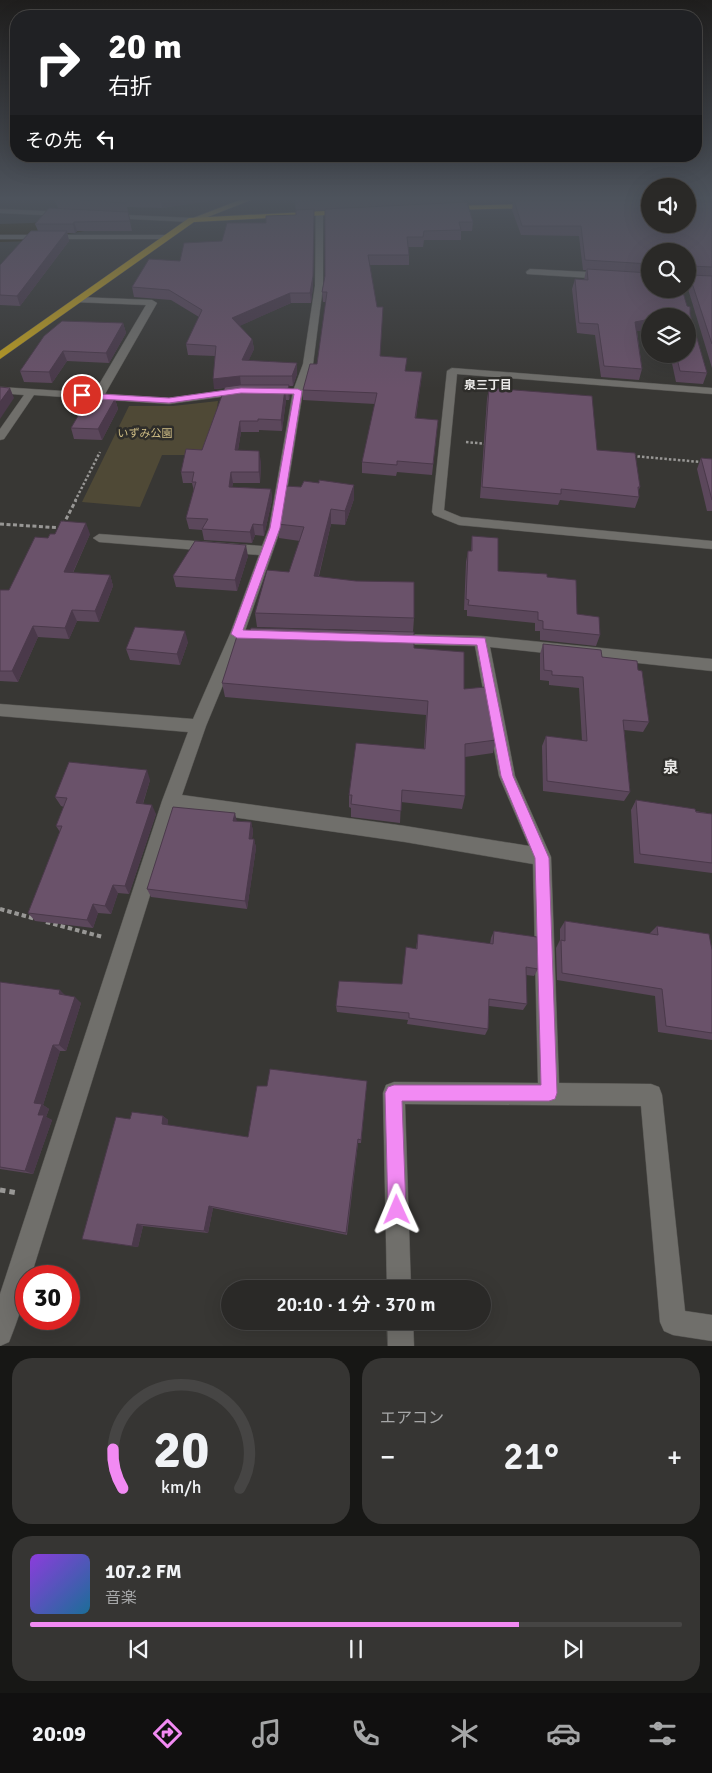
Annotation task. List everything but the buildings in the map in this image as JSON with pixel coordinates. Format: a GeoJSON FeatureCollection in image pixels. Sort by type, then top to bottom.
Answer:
{"type":"FeatureCollection","features":[{"type":"Feature","properties":{"kind":"highway"},"geometry":{"type":"LineString","coordinates":[[0,356],[129,263]]}},
{"type":"Feature","properties":{"kind":"street"},"geometry":{"type":"LineString","coordinates":[[0,1334],[171,801],[198,726],[237,634],[275,528],[294,391],[308,364],[319,286],[319,263]]}},
{"type":"Feature","properties":{"kind":"street"},"geometry":{"type":"LineString","coordinates":[[530,272],[613,276]]}},
{"type":"Feature","properties":{"kind":"street"},"geometry":{"type":"LineString","coordinates":[[78,300],[152,303],[98,396]]}},
{"type":"Feature","properties":{"kind":"street"},"geometry":{"type":"LineString","coordinates":[[711,388],[452,372],[438,512],[459,521],[712,545]]}},
{"type":"Feature","properties":{"kind":"street"},"geometry":{"type":"LineString","coordinates":[[0,390],[169,401],[251,391]]}},
{"type":"Feature","properties":{"kind":"street"},"geometry":{"type":"LineString","coordinates":[[0,436],[31,392]]}},
{"type":"Feature","properties":{"kind":"street"},"geometry":{"type":"LineString","coordinates":[[99,538],[267,551]]}},
{"type":"Feature","properties":{"kind":"street"},"geometry":{"type":"LineString","coordinates":[[237,634],[256,634]]}},
{"type":"Feature","properties":{"kind":"street"},"geometry":{"type":"LineString","coordinates":[[383,638],[481,641],[712,665]]}},
{"type":"Feature","properties":{"kind":"street"},"geometry":{"type":"LineString","coordinates":[[481,641],[507,776],[542,858],[549,1093]]}},
{"type":"Feature","properties":{"kind":"street"},"geometry":{"type":"LineString","coordinates":[[0,710],[198,726]]}},
{"type":"Feature","properties":{"kind":"street"},"geometry":{"type":"LineString","coordinates":[[171,801],[405,834],[542,858]]}},
{"type":"Feature","properties":{"kind":"street"},"geometry":{"type":"LineString","coordinates":[[399,1280],[394,1093],[651,1094],[673,1322],[712,1328]]}},
{"type":"Feature","properties":{"kind":"street"},"geometry":{"type":"LineString","coordinates":[[400,1330],[400,1346]]}},
{"type":"Feature","properties":{"kind":"path"},"geometry":{"type":"LineString","coordinates":[[445,441],[495,445]]}},
{"type":"Feature","properties":{"kind":"path"},"geometry":{"type":"LineString","coordinates":[[62,528],[100,452]]}},
{"type":"Feature","properties":{"kind":"path"},"geometry":{"type":"LineString","coordinates":[[633,456],[712,463]]}},
{"type":"Feature","properties":{"kind":"path"},"geometry":{"type":"LineString","coordinates":[[0,524],[100,530],[99,538]]}},
{"type":"Feature","properties":{"kind":"path"},"geometry":{"type":"LineString","coordinates":[[0,909],[124,943]]}},
{"type":"Feature","properties":{"kind":"green space","name":"いずみ公園"},"geometry":{"type":"Polygon","coordinates":[[[218,401],[211,455],[162,455],[140,507],[82,502],[129,406],[173,406],[218,401]]]}},
{"type":"Feature","properties":{"kind":"district","name":"泉三丁目"},"geometry":{"type":"Point","coordinates":[488,385]}},
{"type":"Feature","properties":{"kind":"district","name":"泉"},"geometry":{"type":"Point","coordinates":[671,768]}},
{"type":"Feature","properties":{"kind":"route"},"geometry":{"type":"LineString","coordinates":[[82,395],[169,401],[241,391],[298,391],[275,528],[237,634],[481,641],[507,776],[542,858],[549,1093],[394,1093],[397,1210]]}}]}
